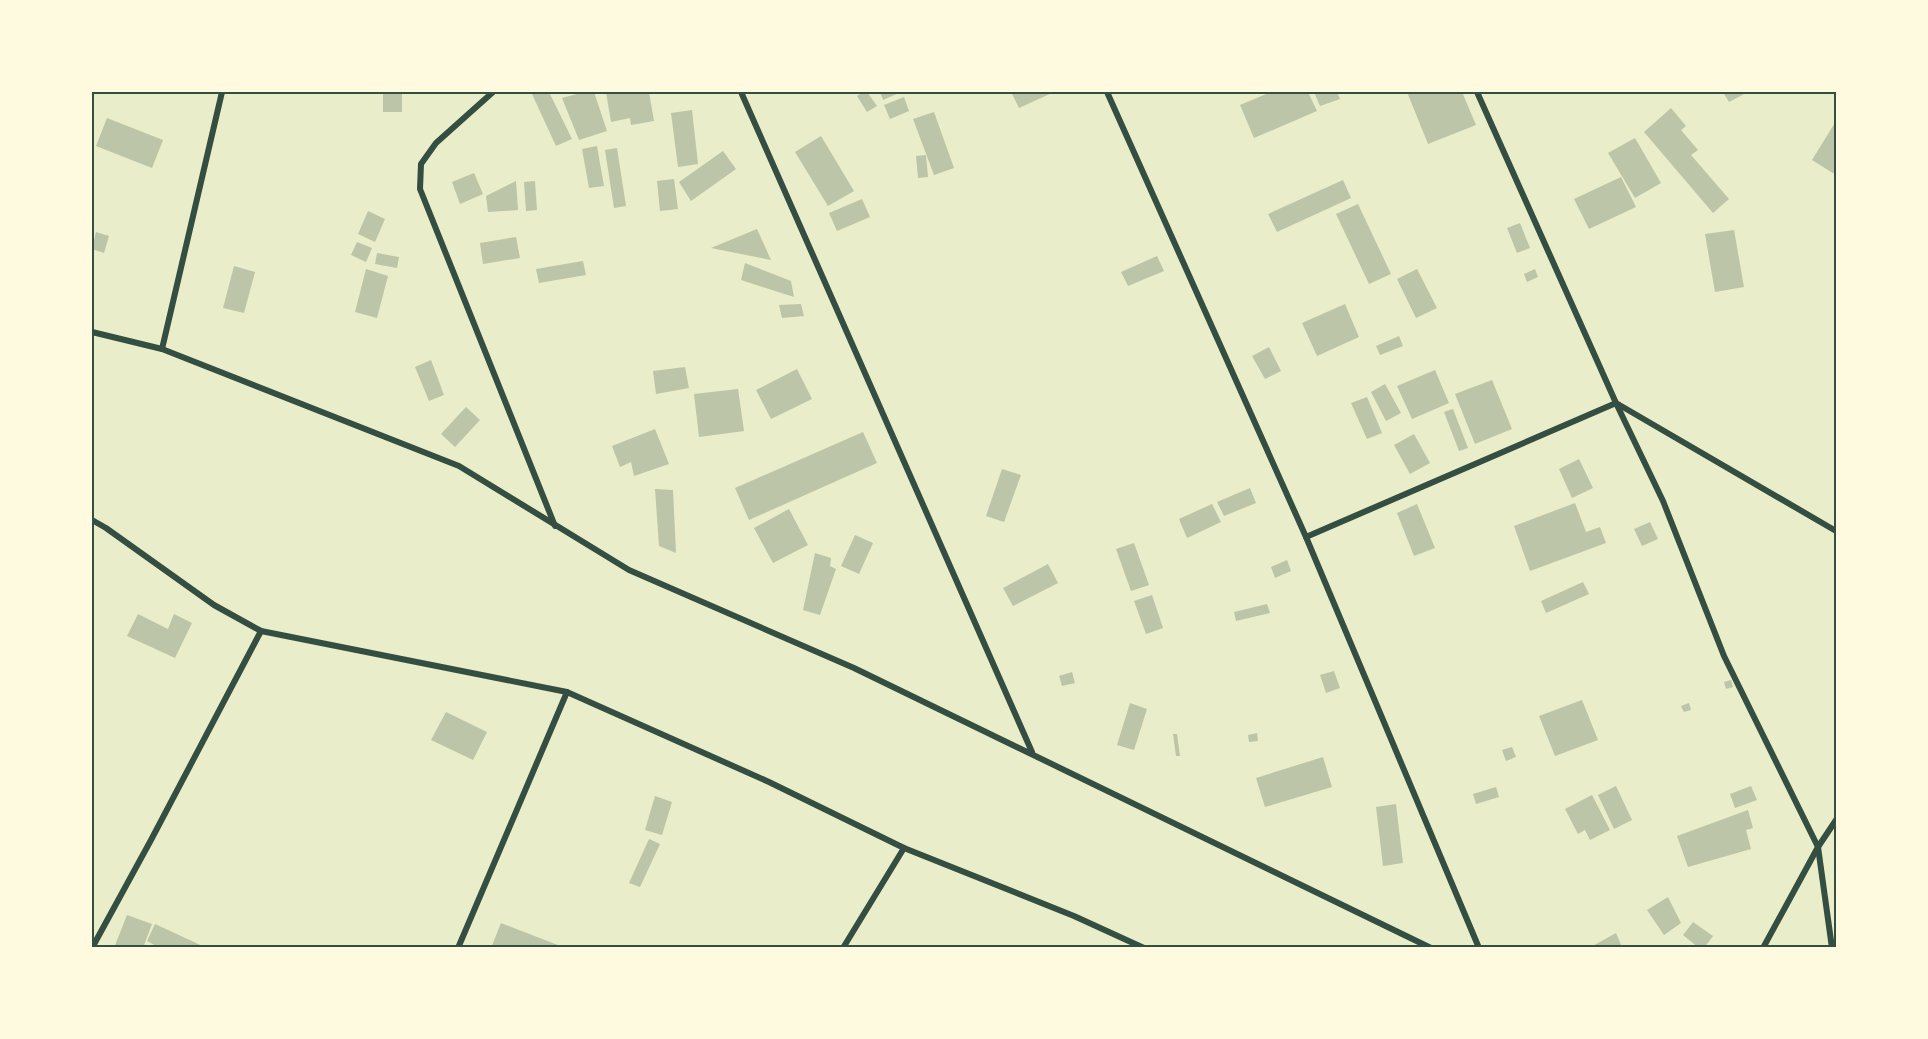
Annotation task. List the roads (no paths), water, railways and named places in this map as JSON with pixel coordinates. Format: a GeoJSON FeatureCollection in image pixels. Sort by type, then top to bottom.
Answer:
{"type":"FeatureCollection","features":[{"type":"Feature","properties":{"kind":"street"},"geometry":{"type":"LineString","coordinates":[[162,349],[222,92]]}},
{"type":"Feature","properties":{"kind":"street"},"geometry":{"type":"LineString","coordinates":[[493,92],[436,143],[422,164],[420,189],[555,526]]}},
{"type":"Feature","properties":{"kind":"street"},"geometry":{"type":"LineString","coordinates":[[741,92],[1033,753]]}},
{"type":"Feature","properties":{"kind":"street"},"geometry":{"type":"LineString","coordinates":[[1107,92],[1306,537],[1479,948]]}},
{"type":"Feature","properties":{"kind":"street"},"geometry":{"type":"LineString","coordinates":[[1477,92],[1616,403],[1663,501],[1724,656],[1818,847],[1832,948]]}},
{"type":"Feature","properties":{"kind":"street"},"geometry":{"type":"LineString","coordinates":[[92,332],[162,349],[459,466],[629,570],[854,668],[1431,948]]}},
{"type":"Feature","properties":{"kind":"street"},"geometry":{"type":"LineString","coordinates":[[1306,537],[1616,403]]}},
{"type":"Feature","properties":{"kind":"street"},"geometry":{"type":"LineString","coordinates":[[1616,403],[1836,531]]}},
{"type":"Feature","properties":{"kind":"street"},"geometry":{"type":"LineString","coordinates":[[92,519],[214,605],[261,632],[567,692],[769,782],[904,848],[1074,916],[1144,948]]}},
{"type":"Feature","properties":{"kind":"street"},"geometry":{"type":"LineString","coordinates":[[92,948],[261,632]]}},
{"type":"Feature","properties":{"kind":"street"},"geometry":{"type":"LineString","coordinates":[[458,948],[567,692]]}},
{"type":"Feature","properties":{"kind":"street"},"geometry":{"type":"LineString","coordinates":[[1763,948],[1818,847],[1836,820]]}},
{"type":"Feature","properties":{"kind":"street"},"geometry":{"type":"LineString","coordinates":[[843,948],[904,848]]}}]}
